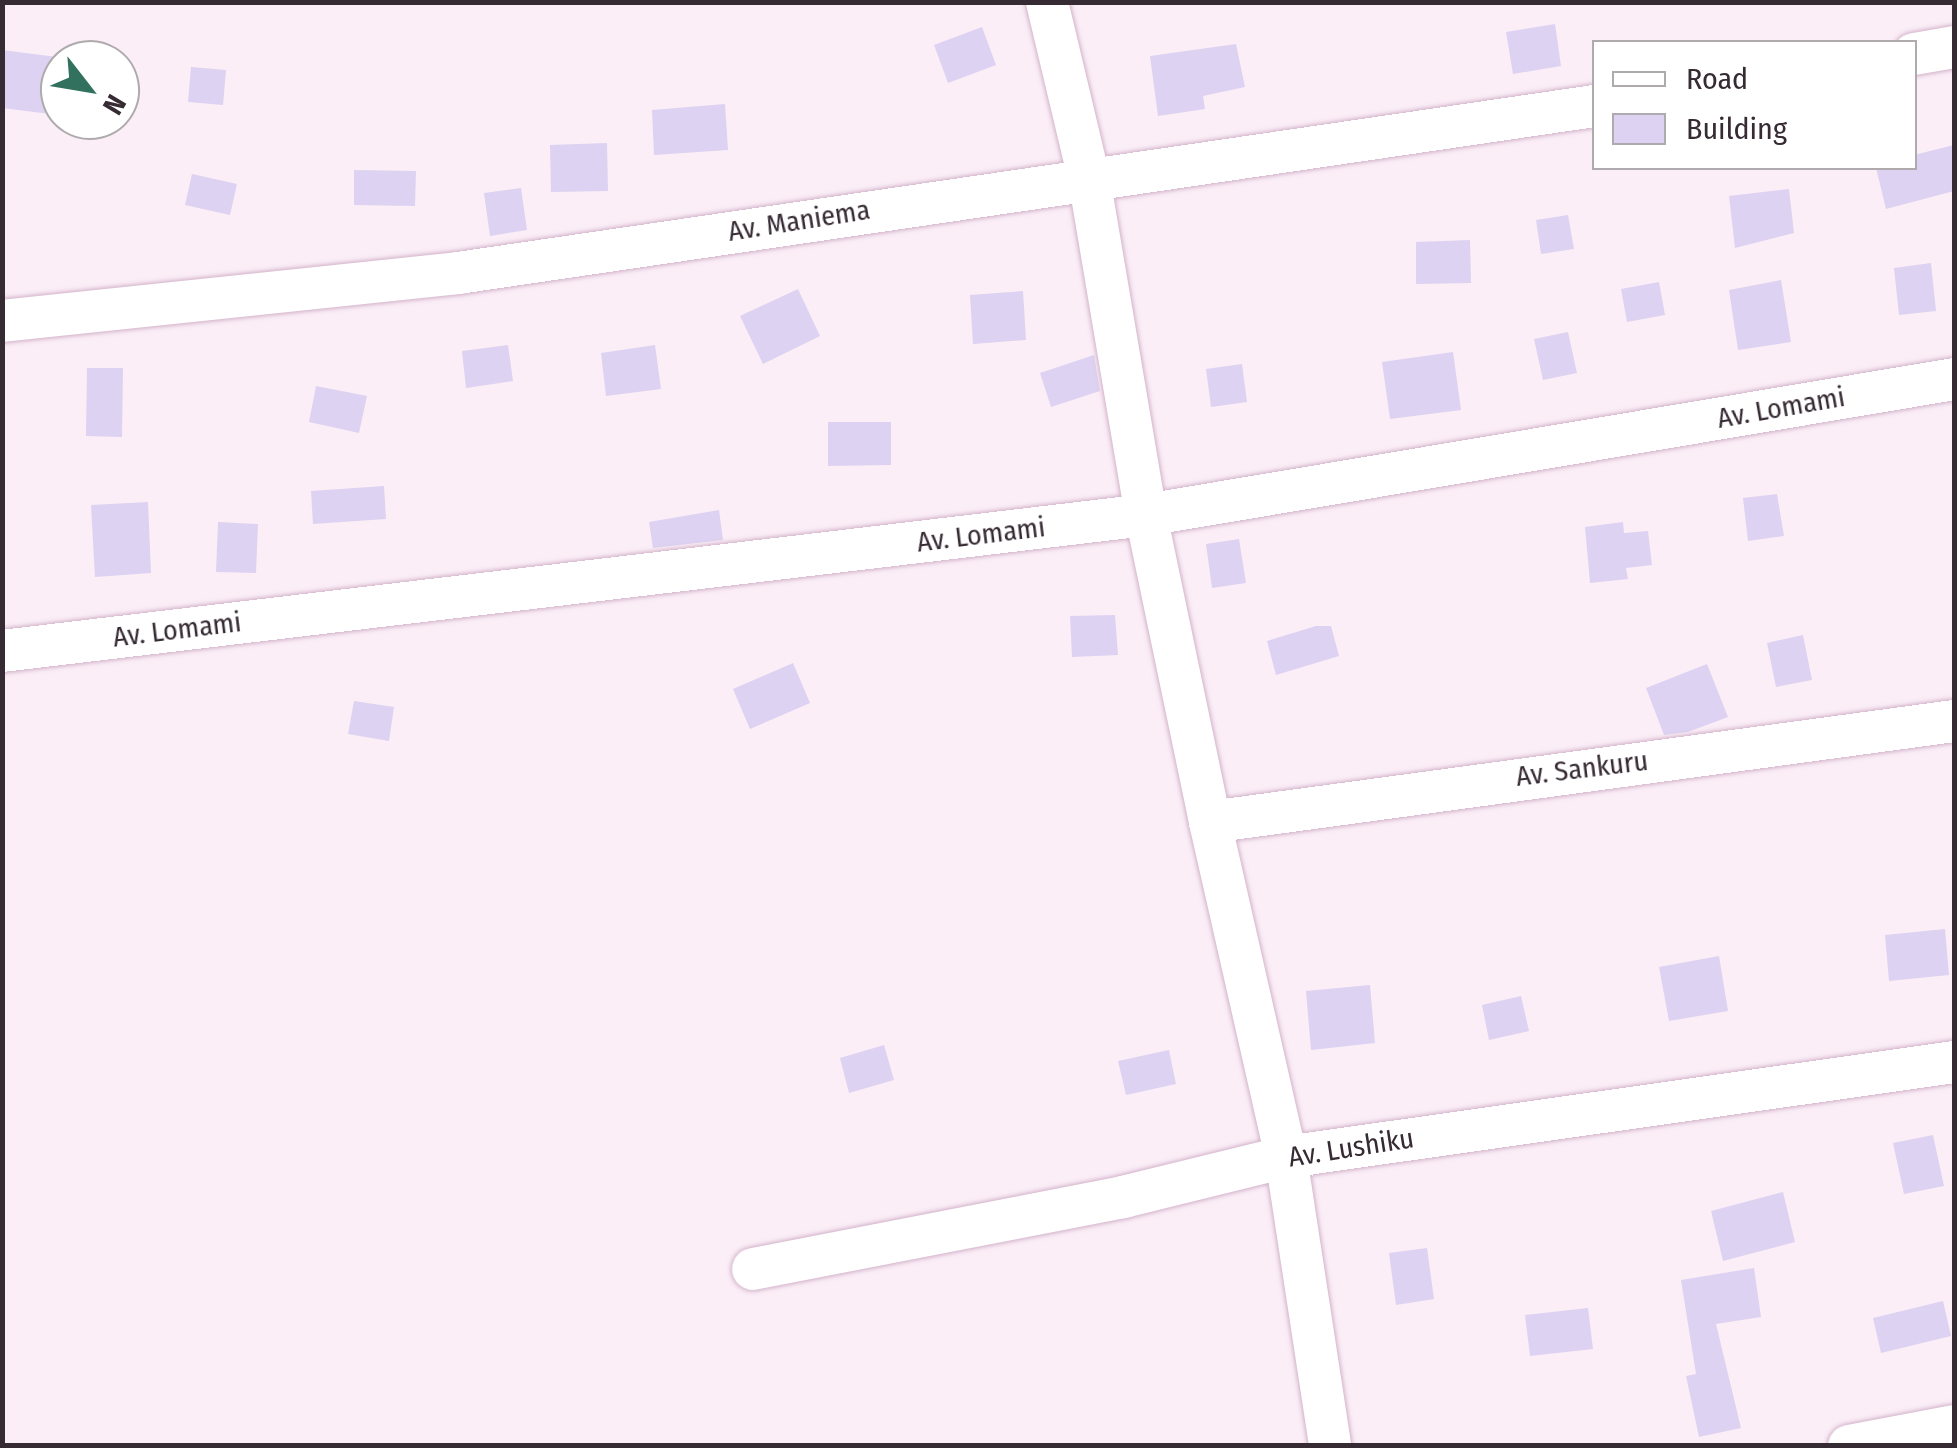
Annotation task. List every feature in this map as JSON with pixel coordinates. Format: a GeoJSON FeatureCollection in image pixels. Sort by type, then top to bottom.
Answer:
{"type":"FeatureCollection","features":[{"type":"Feature","properties":{"kind":"street"},"geometry":{"type":"LineString","coordinates":[[1047,2],[1089,178],[1146,515],[1286,1156],[1330,1446]]}},
{"type":"Feature","properties":{"kind":"street"},"geometry":{"type":"LineString","coordinates":[[1917,53],[1954,47]]}},
{"type":"Feature","properties":{"kind":"street","name":"Av. Maniema"},"geometry":{"type":"LineString","coordinates":[[2,321],[458,272],[1089,178],[1386,140],[1592,106]]}},
{"type":"Feature","properties":{"kind":"street","name":"Av. Lomami"},"geometry":{"type":"LineString","coordinates":[[2,651],[1146,515],[1954,379]]}},
{"type":"Feature","properties":{"kind":"street","name":"Av. Sankuru"},"geometry":{"type":"LineString","coordinates":[[1210,822],[1954,722]]}},
{"type":"Feature","properties":{"kind":"street","name":"Av. Lushiku"},"geometry":{"type":"LineString","coordinates":[[753,1269],[1123,1197],[1286,1156],[1954,1062]]}},
{"type":"Feature","properties":{"kind":"street"},"geometry":{"type":"LineString","coordinates":[[1848,1446],[1954,1426]]}},
{"type":"Feature","properties":{"kind":"building"},"geometry":{"type":"Polygon","coordinates":[[[1555,24],[1561,66],[1513,74],[1506,32],[1555,24]]]}},
{"type":"Feature","properties":{"kind":"building"},"geometry":{"type":"Polygon","coordinates":[[[982,27],[996,65],[948,83],[934,45],[982,27]]]}},
{"type":"Feature","properties":{"kind":"building"},"geometry":{"type":"Polygon","coordinates":[[[1236,44],[1245,87],[1203,96],[1205,109],[1158,116],[1150,56],[1236,44]]]}},
{"type":"Feature","properties":{"kind":"building"},"geometry":{"type":"Polygon","coordinates":[[[2,50],[40,55],[40,113],[2,108],[2,50]]]}},
{"type":"Feature","properties":{"kind":"building"},"geometry":{"type":"Polygon","coordinates":[[[191,67],[226,70],[223,105],[188,102],[191,67]]]}},
{"type":"Feature","properties":{"kind":"building"},"geometry":{"type":"Polygon","coordinates":[[[725,104],[728,150],[654,155],[652,110],[725,104]]]}},
{"type":"Feature","properties":{"kind":"building"},"geometry":{"type":"Polygon","coordinates":[[[607,143],[608,191],[551,192],[550,145],[607,143]]]}},
{"type":"Feature","properties":{"kind":"building"},"geometry":{"type":"Polygon","coordinates":[[[1954,145],[1954,191],[1886,209],[1876,170],[1917,170],[1917,154],[1954,145]]]}},
{"type":"Feature","properties":{"kind":"building"},"geometry":{"type":"Polygon","coordinates":[[[354,170],[416,171],[415,206],[354,205],[354,170]]]}},
{"type":"Feature","properties":{"kind":"building"},"geometry":{"type":"Polygon","coordinates":[[[192,174],[237,184],[230,215],[185,205],[192,174]]]}},
{"type":"Feature","properties":{"kind":"building"},"geometry":{"type":"Polygon","coordinates":[[[521,188],[527,230],[490,236],[484,193],[521,188]]]}},
{"type":"Feature","properties":{"kind":"building"},"geometry":{"type":"Polygon","coordinates":[[[1789,189],[1794,233],[1735,248],[1729,196],[1789,189]]]}},
{"type":"Feature","properties":{"kind":"building"},"geometry":{"type":"Polygon","coordinates":[[[1568,215],[1574,249],[1541,254],[1536,220],[1568,215]]]}},
{"type":"Feature","properties":{"kind":"building"},"geometry":{"type":"Polygon","coordinates":[[[1470,240],[1471,283],[1416,284],[1416,242],[1470,240]]]}},
{"type":"Feature","properties":{"kind":"building"},"geometry":{"type":"Polygon","coordinates":[[[1931,263],[1936,311],[1899,315],[1894,268],[1931,263]]]}},
{"type":"Feature","properties":{"kind":"building"},"geometry":{"type":"Polygon","coordinates":[[[1781,280],[1791,342],[1738,350],[1729,290],[1781,280]]]}},
{"type":"Feature","properties":{"kind":"building"},"geometry":{"type":"Polygon","coordinates":[[[1659,282],[1665,315],[1627,322],[1621,289],[1659,282]]]}},
{"type":"Feature","properties":{"kind":"building"},"geometry":{"type":"Polygon","coordinates":[[[798,289],[820,336],[763,364],[740,316],[798,289]]]}},
{"type":"Feature","properties":{"kind":"building"},"geometry":{"type":"Polygon","coordinates":[[[1023,291],[1026,340],[973,344],[970,295],[1023,291]]]}},
{"type":"Feature","properties":{"kind":"building"},"geometry":{"type":"Polygon","coordinates":[[[1568,332],[1577,373],[1543,380],[1534,339],[1568,332]]]}},
{"type":"Feature","properties":{"kind":"building"},"geometry":{"type":"Polygon","coordinates":[[[508,345],[513,381],[466,388],[462,351],[508,345]]]}},
{"type":"Feature","properties":{"kind":"building"},"geometry":{"type":"Polygon","coordinates":[[[655,345],[661,389],[606,396],[601,353],[655,345]]]}},
{"type":"Feature","properties":{"kind":"building"},"geometry":{"type":"Polygon","coordinates":[[[1453,352],[1461,410],[1390,419],[1382,362],[1453,352]]]}},
{"type":"Feature","properties":{"kind":"building"},"geometry":{"type":"Polygon","coordinates":[[[1094,355],[1100,391],[1051,407],[1040,373],[1094,355]]]}},
{"type":"Feature","properties":{"kind":"building"},"geometry":{"type":"Polygon","coordinates":[[[1242,364],[1247,402],[1211,407],[1206,369],[1242,364]]]}},
{"type":"Feature","properties":{"kind":"building"},"geometry":{"type":"Polygon","coordinates":[[[87,368],[123,368],[122,437],[86,436],[87,368]]]}},
{"type":"Feature","properties":{"kind":"building"},"geometry":{"type":"Polygon","coordinates":[[[316,386],[367,396],[359,433],[309,422],[316,386]]]}},
{"type":"Feature","properties":{"kind":"building"},"geometry":{"type":"Polygon","coordinates":[[[828,422],[891,422],[891,465],[828,466],[828,422]]]}},
{"type":"Feature","properties":{"kind":"building"},"geometry":{"type":"Polygon","coordinates":[[[384,486],[386,519],[313,524],[311,491],[384,486]]]}},
{"type":"Feature","properties":{"kind":"building"},"geometry":{"type":"Polygon","coordinates":[[[1777,494],[1784,536],[1748,541],[1743,498],[1777,494]]]}},
{"type":"Feature","properties":{"kind":"building"},"geometry":{"type":"Polygon","coordinates":[[[148,502],[151,573],[95,577],[91,505],[148,502]]]}},
{"type":"Feature","properties":{"kind":"building"},"geometry":{"type":"Polygon","coordinates":[[[719,510],[723,540],[653,548],[649,522],[719,510]]]}},
{"type":"Feature","properties":{"kind":"building"},"geometry":{"type":"Polygon","coordinates":[[[218,522],[258,524],[256,573],[216,572],[218,522]]]}},
{"type":"Feature","properties":{"kind":"building"},"geometry":{"type":"Polygon","coordinates":[[[1623,522],[1624,533],[1648,531],[1652,565],[1626,568],[1628,579],[1590,583],[1585,527],[1623,522]]]}},
{"type":"Feature","properties":{"kind":"building"},"geometry":{"type":"Polygon","coordinates":[[[1239,539],[1246,583],[1212,588],[1206,544],[1239,539]]]}},
{"type":"Feature","properties":{"kind":"building"},"geometry":{"type":"Polygon","coordinates":[[[1115,615],[1118,655],[1072,657],[1070,616],[1115,615]]]}},
{"type":"Feature","properties":{"kind":"building"},"geometry":{"type":"Polygon","coordinates":[[[1316,626],[1331,626],[1339,656],[1276,675],[1267,641],[1316,626]]]}},
{"type":"Feature","properties":{"kind":"building"},"geometry":{"type":"Polygon","coordinates":[[[1803,635],[1812,680],[1776,687],[1767,643],[1803,635]]]}},
{"type":"Feature","properties":{"kind":"building"},"geometry":{"type":"Polygon","coordinates":[[[793,663],[810,703],[750,729],[733,689],[793,663]]]}},
{"type":"Feature","properties":{"kind":"building"},"geometry":{"type":"Polygon","coordinates":[[[1707,664],[1728,717],[1688,732],[1664,735],[1646,688],[1707,664]]]}},
{"type":"Feature","properties":{"kind":"building"},"geometry":{"type":"Polygon","coordinates":[[[354,701],[394,707],[389,741],[348,734],[354,701]]]}},
{"type":"Feature","properties":{"kind":"building"},"geometry":{"type":"Polygon","coordinates":[[[1945,929],[1949,975],[1889,981],[1885,935],[1945,929]]]}},
{"type":"Feature","properties":{"kind":"building"},"geometry":{"type":"Polygon","coordinates":[[[1719,956],[1728,1011],[1669,1021],[1659,967],[1719,956]]]}},
{"type":"Feature","properties":{"kind":"building"},"geometry":{"type":"Polygon","coordinates":[[[1370,985],[1375,1043],[1311,1050],[1306,991],[1370,985]]]}},
{"type":"Feature","properties":{"kind":"building"},"geometry":{"type":"Polygon","coordinates":[[[1521,996],[1529,1031],[1489,1040],[1482,1005],[1521,996]]]}},
{"type":"Feature","properties":{"kind":"building"},"geometry":{"type":"Polygon","coordinates":[[[884,1045],[894,1080],[849,1093],[840,1058],[884,1045]]]}},
{"type":"Feature","properties":{"kind":"building"},"geometry":{"type":"Polygon","coordinates":[[[1169,1050],[1176,1084],[1126,1095],[1118,1061],[1169,1050]]]}},
{"type":"Feature","properties":{"kind":"building"},"geometry":{"type":"Polygon","coordinates":[[[1933,1135],[1944,1186],[1904,1194],[1893,1143],[1933,1135]]]}},
{"type":"Feature","properties":{"kind":"building"},"geometry":{"type":"Polygon","coordinates":[[[1783,1192],[1795,1242],[1723,1261],[1711,1211],[1783,1192]]]}},
{"type":"Feature","properties":{"kind":"building"},"geometry":{"type":"Polygon","coordinates":[[[1427,1248],[1434,1299],[1396,1305],[1389,1253],[1427,1248]]]}},
{"type":"Feature","properties":{"kind":"building"},"geometry":{"type":"Polygon","coordinates":[[[1754,1268],[1761,1317],[1716,1324],[1741,1428],[1699,1437],[1686,1376],[1696,1374],[1681,1280],[1754,1268]]]}},
{"type":"Feature","properties":{"kind":"building"},"geometry":{"type":"Polygon","coordinates":[[[1943,1301],[1951,1336],[1881,1353],[1873,1318],[1943,1301]]]}},
{"type":"Feature","properties":{"kind":"building"},"geometry":{"type":"Polygon","coordinates":[[[1588,1308],[1593,1349],[1530,1356],[1525,1315],[1588,1308]]]}}]}
